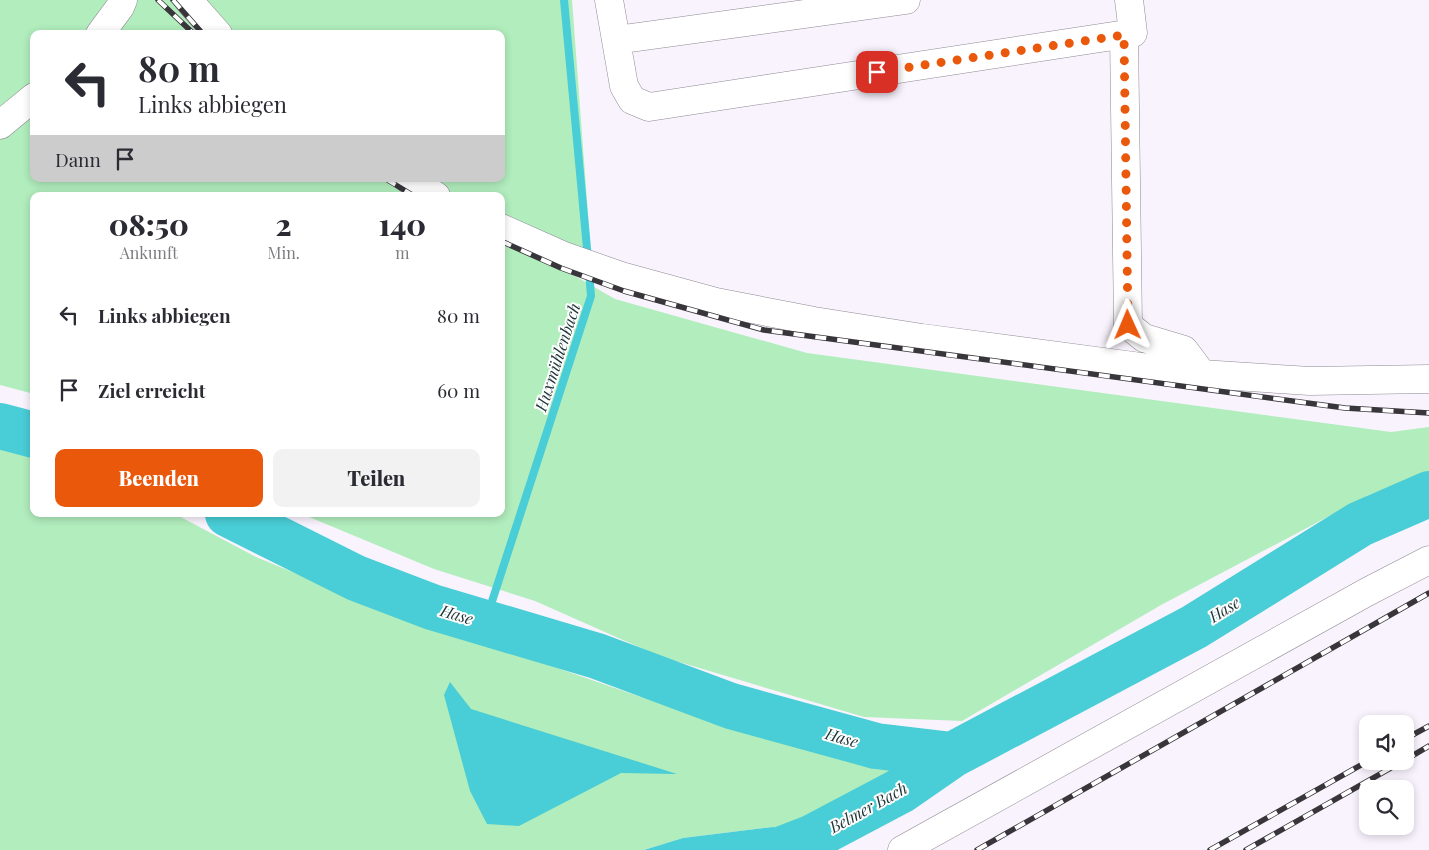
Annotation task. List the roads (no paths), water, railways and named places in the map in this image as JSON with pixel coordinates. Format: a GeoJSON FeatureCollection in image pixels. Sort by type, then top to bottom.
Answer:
{"type":"FeatureCollection","features":[{"type":"Feature","properties":{"kind":"lane"},"geometry":{"type":"LineString","coordinates":[[103,30],[123,0]]}},
{"type":"Feature","properties":{"kind":"lane"},"geometry":{"type":"LineString","coordinates":[[188,0],[214,30]]}},
{"type":"Feature","properties":{"kind":"lane"},"geometry":{"type":"LineString","coordinates":[[609,0],[624,86],[632,100],[649,107],[1133,33],[1129,0]]}},
{"type":"Feature","properties":{"kind":"lane"},"geometry":{"type":"LineString","coordinates":[[616,40],[906,0]]}},
{"type":"Feature","properties":{"kind":"lane"},"geometry":{"type":"LineString","coordinates":[[1124,35],[1128,325],[1144,338],[1184,350],[1202,374]]}},
{"type":"Feature","properties":{"kind":"lane"},"geometry":{"type":"LineString","coordinates":[[0,125],[30,100]]}},
{"type":"Feature","properties":{"kind":"lane"},"geometry":{"type":"LineString","coordinates":[[413,182],[429,192]]}},
{"type":"Feature","properties":{"kind":"lane"},"geometry":{"type":"LineString","coordinates":[[505,230],[564,256],[620,276],[716,302],[814,321],[922,338],[1202,374],[1310,381],[1429,379]]}},
{"type":"Feature","properties":{"kind":"lane"},"geometry":{"type":"LineString","coordinates":[[902,850],[1358,597],[1429,560]]}},
{"type":"Feature","properties":{"kind":"water"},"geometry":{"type":"Polygon","coordinates":[[[450,682],[471,709],[677,774],[621,773],[519,826],[487,824],[470,791],[444,695],[450,682]]]}},
{"type":"Feature","properties":{"kind":"water"},"geometry":{"type":"Polygon","coordinates":[[[773,827],[811,838],[793,850],[644,850],[683,838],[773,827]]]}},
{"type":"Feature","properties":{"kind":"waterway","name":"Huxmühlenbach"},"geometry":{"type":"LineString","coordinates":[[564,0],[588,259]]}},
{"type":"Feature","properties":{"kind":"waterway","name":"Huxmühlenbach"},"geometry":{"type":"LineString","coordinates":[[485,623],[591,296],[589,271]]}},
{"type":"Feature","properties":{"kind":"waterway","name":"Hase"},"geometry":{"type":"LineString","coordinates":[[0,426],[30,434]]}},
{"type":"Feature","properties":{"kind":"waterway","name":"Hase"},"geometry":{"type":"LineString","coordinates":[[234,517],[356,578],[432,607],[597,656],[731,706],[876,746],[952,755],[1194,627],[1360,524],[1429,494]]}},
{"type":"Feature","properties":{"kind":"waterway","name":"Belmer Bach"},"geometry":{"type":"LineString","coordinates":[[780,850],[811,838],[900,791],[952,755]]}},
{"type":"Feature","properties":{"kind":"railway"},"geometry":{"type":"LineString","coordinates":[[158,0],[190,30]]}},
{"type":"Feature","properties":{"kind":"railway"},"geometry":{"type":"LineString","coordinates":[[173,0],[199,30]]}},
{"type":"Feature","properties":{"kind":"railway"},"geometry":{"type":"LineString","coordinates":[[391,182],[407,192]]}},
{"type":"Feature","properties":{"kind":"railway"},"geometry":{"type":"LineString","coordinates":[[505,243],[561,268],[624,291],[764,330],[1345,408],[1429,413]]}},
{"type":"Feature","properties":{"kind":"railway"},"geometry":{"type":"LineString","coordinates":[[977,850],[1429,593]]}},
{"type":"Feature","properties":{"kind":"railway"},"geometry":{"type":"LineString","coordinates":[[1414,734],[1429,726]]}},
{"type":"Feature","properties":{"kind":"railway"},"geometry":{"type":"LineString","coordinates":[[1414,755],[1429,746]]}},
{"type":"Feature","properties":{"kind":"railway"},"geometry":{"type":"LineString","coordinates":[[1210,850],[1359,766]]}},
{"type":"Feature","properties":{"kind":"railway"},"geometry":{"type":"LineString","coordinates":[[1246,850],[1387,770]]}}]}
